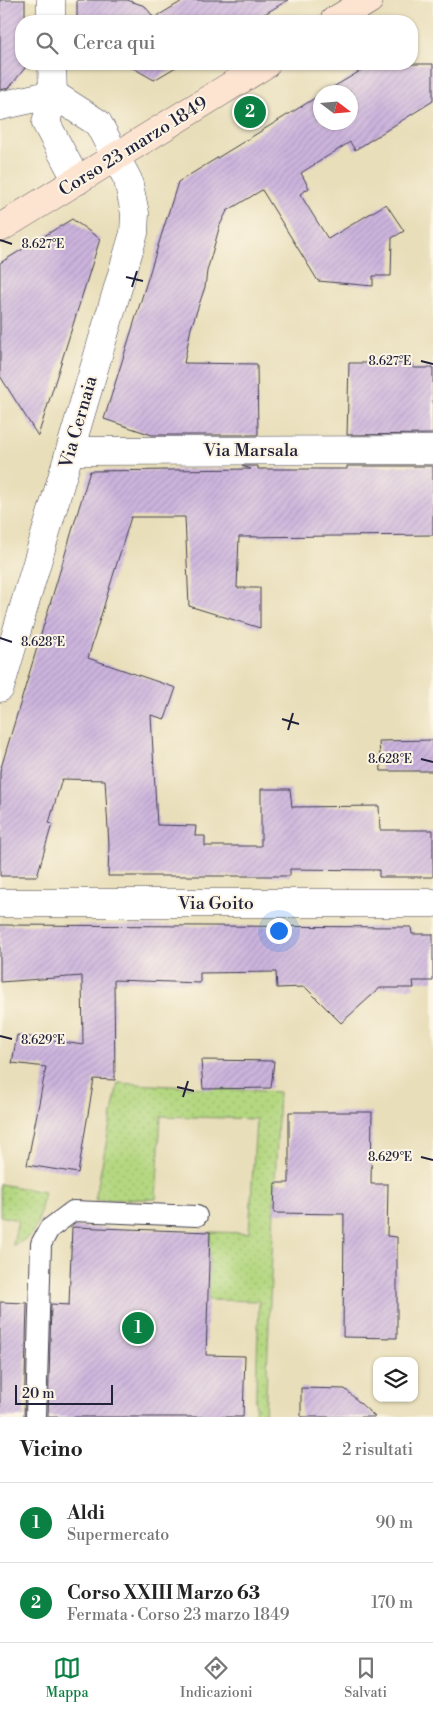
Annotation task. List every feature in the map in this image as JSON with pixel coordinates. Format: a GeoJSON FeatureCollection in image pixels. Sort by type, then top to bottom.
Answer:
{"type":"FeatureCollection","features":[{"type":"Feature","properties":{"kind":"street"},"geometry":{"type":"LineString","coordinates":[[51,0],[51,15]]}},
{"type":"Feature","properties":{"kind":"street"},"geometry":{"type":"LineString","coordinates":[[344,15],[369,0]]}},
{"type":"Feature","properties":{"kind":"street"},"geometry":{"type":"LineString","coordinates":[[52,70],[53,94],[46,123],[77,181]]}},
{"type":"Feature","properties":{"kind":"street","name":"Corso 23 marzo 1849"},"geometry":{"type":"LineString","coordinates":[[0,228],[256,70]]}},
{"type":"Feature","properties":{"kind":"street"},"geometry":{"type":"LineString","coordinates":[[0,106],[53,94]]}},
{"type":"Feature","properties":{"kind":"street","name":"Via Cernaia"},"geometry":{"type":"LineString","coordinates":[[0,688],[134,233],[135,213],[128,180],[98,123],[53,94]]}},
{"type":"Feature","properties":{"kind":"street","name":"Via Marsala"},"geometry":{"type":"LineString","coordinates":[[70,451],[433,450]]}},
{"type":"Feature","properties":{"kind":"street","name":"Via Goito"},"geometry":{"type":"LineString","coordinates":[[0,903],[433,903]]}},
{"type":"Feature","properties":{"kind":"lane"},"geometry":{"type":"LineString","coordinates":[[36,1417],[41,1244],[49,1229],[73,1211],[197,1216]]}},
{"type":"Feature","properties":{"kind":"green space"},"geometry":{"type":"Polygon","coordinates":[[[118,1083],[279,1092],[265,1417],[255,1417],[259,1301],[208,1300],[210,1232],[249,1233],[256,1119],[161,1116],[156,1199],[95,1200],[118,1083]]]}},
{"type":"Feature","properties":{"kind":"green space"},"geometry":{"type":"Polygon","coordinates":[[[0,1184],[44,1192],[39,1217],[33,1231],[22,1241],[13,1245],[18,1220],[0,1216],[0,1184]]]}},
{"type":"Feature","properties":{"kind":"building"},"geometry":{"type":"Polygon","coordinates":[[[0,0],[25,0],[25,15],[15,15],[15,70],[23,70],[9,88],[0,90],[0,0]]]}},
{"type":"Feature","properties":{"kind":"building"},"geometry":{"type":"Polygon","coordinates":[[[77,0],[127,0],[145,6],[152,15],[77,15],[77,0]]]}},
{"type":"Feature","properties":{"kind":"building"},"geometry":{"type":"Polygon","coordinates":[[[184,0],[288,0],[263,15],[159,15],[184,0]]]}},
{"type":"Feature","properties":{"kind":"building"},"geometry":{"type":"Polygon","coordinates":[[[418,64],[433,64],[433,101],[355,150],[350,142],[301,173],[309,188],[300,194],[328,239],[386,204],[404,231],[392,238],[391,276],[373,276],[373,286],[318,281],[262,190],[227,211],[220,225],[207,271],[205,287],[191,328],[184,363],[257,364],[258,435],[152,435],[104,419],[178,182],[313,99],[313,130],[358,130],[358,85],[337,85],[362,70],[418,70],[418,64]]]}},
{"type":"Feature","properties":{"kind":"building"},"geometry":{"type":"Polygon","coordinates":[[[136,70],[171,70],[154,80],[136,70]]]}},
{"type":"Feature","properties":{"kind":"building"},"geometry":{"type":"Polygon","coordinates":[[[72,219],[100,239],[38,436],[0,376],[0,263],[72,219]]]}},
{"type":"Feature","properties":{"kind":"building"},"geometry":{"type":"Polygon","coordinates":[[[349,363],[412,363],[413,368],[433,368],[433,434],[347,435],[349,363]]]}},
{"type":"Feature","properties":{"kind":"building"},"geometry":{"type":"Polygon","coordinates":[[[242,466],[258,466],[258,469],[347,469],[347,466],[433,466],[433,535],[239,537],[237,588],[260,588],[260,628],[189,606],[185,517],[131,517],[88,658],[176,688],[165,719],[151,715],[157,825],[196,826],[195,836],[205,836],[205,846],[261,846],[261,789],[290,789],[292,807],[379,806],[380,830],[433,830],[433,877],[379,877],[379,870],[290,869],[290,876],[108,876],[109,845],[105,780],[62,779],[49,823],[52,824],[37,876],[0,876],[0,771],[90,471],[251,469],[242,466]]]}},
{"type":"Feature","properties":{"kind":"building"},"geometry":{"type":"Polygon","coordinates":[[[433,740],[433,771],[381,771],[379,741],[433,740]]]}},
{"type":"Feature","properties":{"kind":"building"},"geometry":{"type":"Polygon","coordinates":[[[0,925],[411,927],[412,934],[433,934],[433,981],[413,981],[414,988],[380,988],[341,1023],[305,987],[277,988],[276,972],[200,973],[200,983],[114,980],[115,1080],[94,1079],[78,1173],[27,1165],[46,1067],[12,1063],[17,1035],[83,1045],[82,976],[0,982],[0,925]]]}},
{"type":"Feature","properties":{"kind":"building"},"geometry":{"type":"Polygon","coordinates":[[[201,1060],[274,1061],[271,1088],[203,1089],[201,1060]]]}},
{"type":"Feature","properties":{"kind":"building"},"geometry":{"type":"Polygon","coordinates":[[[289,1112],[372,1112],[371,1184],[388,1184],[387,1236],[397,1237],[397,1338],[343,1337],[344,1214],[274,1213],[275,1183],[289,1183],[289,1112]]]}},
{"type":"Feature","properties":{"kind":"building"},"geometry":{"type":"Polygon","coordinates":[[[72,1227],[210,1232],[206,1355],[245,1356],[243,1417],[48,1417],[51,1304],[69,1305],[72,1227]]]}},
{"type":"Feature","properties":{"kind":"building"},"geometry":{"type":"Polygon","coordinates":[[[0,1302],[27,1303],[24,1417],[0,1417],[0,1302]]]}},
{"type":"Feature","properties":{"kind":"building"},"geometry":{"type":"Polygon","coordinates":[[[301,1388],[345,1389],[375,1417],[301,1417],[301,1388]]]}},
{"type":"Feature","properties":{"kind":"place","name":"Corso XXIII Marzo 63"},"geometry":{"type":"Point","coordinates":[250,112]}},
{"type":"Feature","properties":{"kind":"place","name":"Aldi"},"geometry":{"type":"Point","coordinates":[138,1328]}}]}
